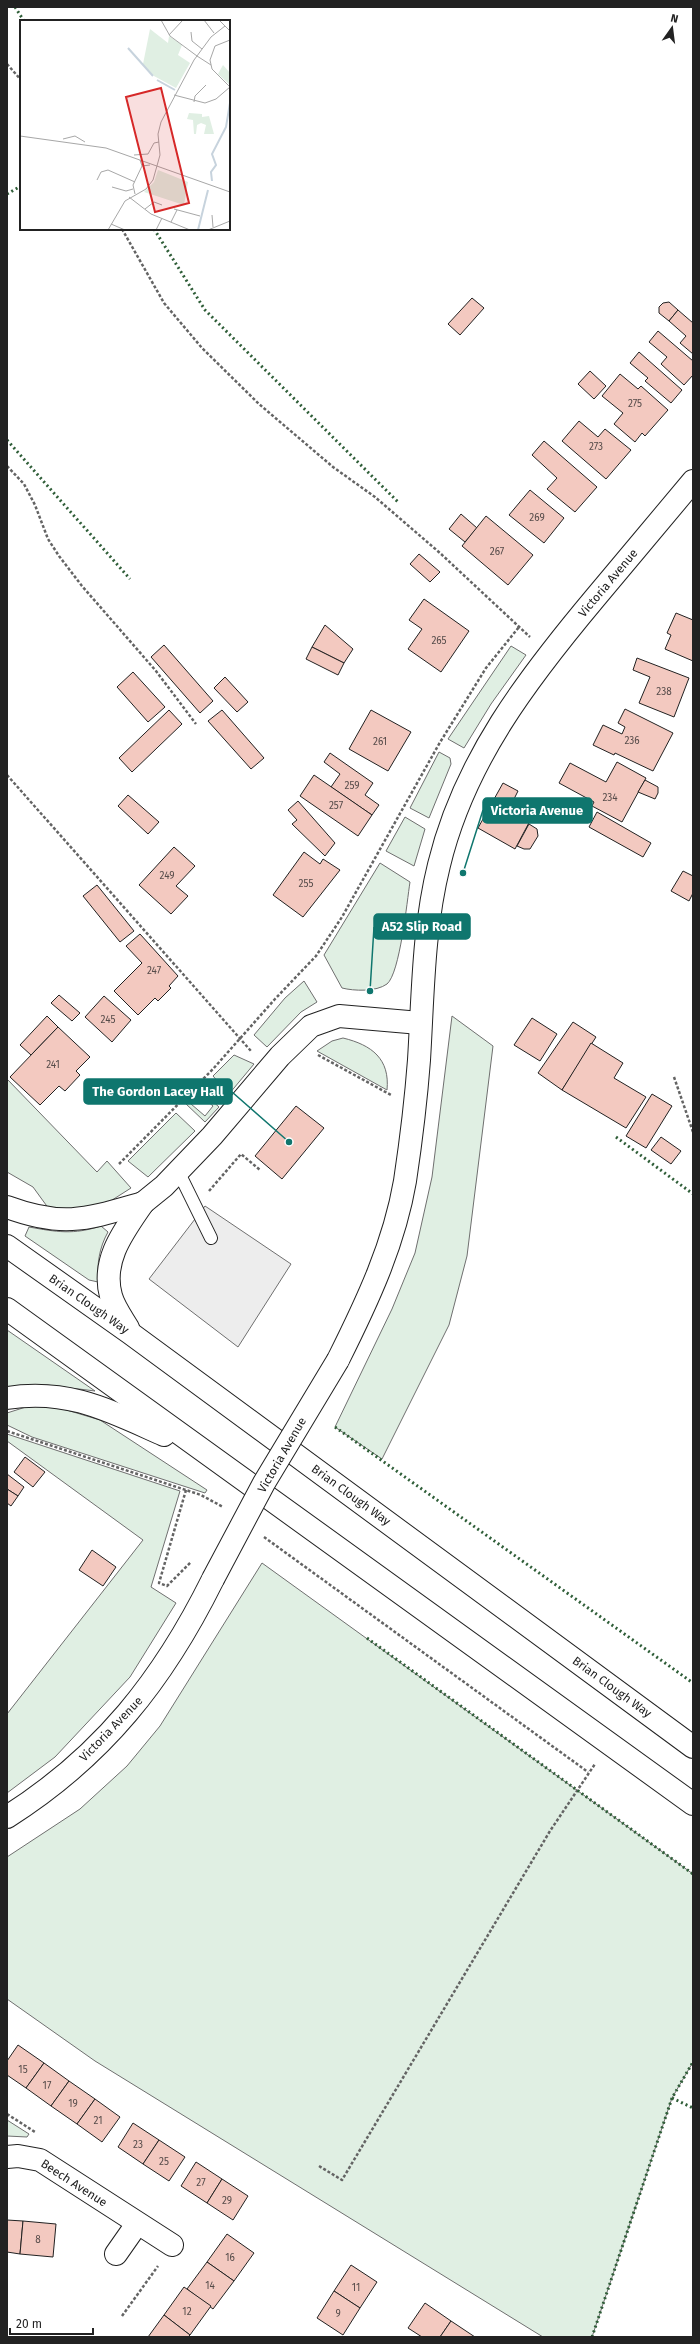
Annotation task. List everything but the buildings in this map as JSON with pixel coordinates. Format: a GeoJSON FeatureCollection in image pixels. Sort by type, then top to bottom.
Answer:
{"type":"FeatureCollection","features":[{"type":"Feature","properties":{"kind":"main road","name":"Victoria Avenue"},"geometry":{"type":"LineString","coordinates":[[7,1817],[32,1801],[73,1768],[119,1724],[166,1663],[190,1624],[264,1483],[338,1360],[374,1287],[386,1253],[404,1182],[414,1108],[425,945],[432,897],[439,865],[454,816],[466,785],[495,730],[517,696],[549,653],[693,481]]}},
{"type":"Feature","properties":{"kind":"main road"},"geometry":{"type":"LineString","coordinates":[[130,1333],[111,1297],[108,1284],[110,1268],[119,1238],[143,1203],[178,1171],[212,1136],[294,1041],[311,1026],[339,1016],[420,1023]]}},
{"type":"Feature","properties":{"kind":"main road"},"geometry":{"type":"LineString","coordinates":[[7,1207],[28,1215],[52,1220],[72,1220],[87,1219],[143,1203]]}},
{"type":"Feature","properties":{"kind":"main road","name":"Brian Clough Way"},"geometry":{"type":"LineString","coordinates":[[7,1246],[130,1333],[693,1747]]}},
{"type":"Feature","properties":{"kind":"main road"},"geometry":{"type":"LineString","coordinates":[[7,1309],[693,1804]]}},
{"type":"Feature","properties":{"kind":"main road"},"geometry":{"type":"LineString","coordinates":[[7,1398],[31,1394],[61,1396],[104,1409],[204,1452]]}},
{"type":"Feature","properties":{"kind":"main road","name":"Beech Avenue"},"geometry":{"type":"LineString","coordinates":[[7,2157],[18,2156],[40,2160],[137,2224],[172,2245]]}},
{"type":"Feature","properties":{"kind":"main road"},"geometry":{"type":"LineString","coordinates":[[116,2254],[137,2224]]}},
{"type":"Feature","properties":{"kind":"lane"},"geometry":{"type":"LineString","coordinates":[[178,1171],[210,1238]]}},
{"type":"Feature","properties":{"kind":"path"},"geometry":{"type":"LineString","coordinates":[[7,64],[20,79]]}},
{"type":"Feature","properties":{"kind":"path"},"geometry":{"type":"LineString","coordinates":[[123,230],[164,303],[202,348],[259,404],[333,467],[375,497],[440,553],[518,627],[549,653]]}},
{"type":"Feature","properties":{"kind":"path"},"geometry":{"type":"LineString","coordinates":[[7,466],[24,484],[35,505],[48,539],[59,556],[82,586],[156,671],[196,724]]}},
{"type":"Feature","properties":{"kind":"path"},"geometry":{"type":"LineString","coordinates":[[119,1164],[240,1038],[316,956],[342,917],[439,744],[486,668],[518,627]]}},
{"type":"Feature","properties":{"kind":"path"},"geometry":{"type":"LineString","coordinates":[[7,775],[268,1071]]}},
{"type":"Feature","properties":{"kind":"path"},"geometry":{"type":"LineString","coordinates":[[294,1041],[414,1108]]}},
{"type":"Feature","properties":{"kind":"path"},"geometry":{"type":"LineString","coordinates":[[674,1077],[693,1132]]}},
{"type":"Feature","properties":{"kind":"path"},"geometry":{"type":"LineString","coordinates":[[195,1208],[241,1154],[260,1170]]}},
{"type":"Feature","properties":{"kind":"path"},"geometry":{"type":"LineString","coordinates":[[7,1431],[186,1490],[214,1501],[227,1510]]}},
{"type":"Feature","properties":{"kind":"path"},"geometry":{"type":"LineString","coordinates":[[186,1490],[159,1583],[167,1586],[197,1557]]}},
{"type":"Feature","properties":{"kind":"path"},"geometry":{"type":"LineString","coordinates":[[259,1534],[588,1772]]}},
{"type":"Feature","properties":{"kind":"path"},"geometry":{"type":"LineString","coordinates":[[319,2166],[342,2180],[550,1831],[588,1772],[597,1762],[616,1749]]}},
{"type":"Feature","properties":{"kind":"path"},"geometry":{"type":"LineString","coordinates":[[122,2316],[172,2245]]}},
{"type":"Feature","properties":{"kind":"green space"},"geometry":{"type":"Polygon","coordinates":[[[511,646],[526,655],[491,704],[464,748],[448,739],[511,646]]]}},
{"type":"Feature","properties":{"kind":"green space"},"geometry":{"type":"Polygon","coordinates":[[[439,752],[450,758],[451,764],[429,818],[410,808],[439,752]]]}},
{"type":"Feature","properties":{"kind":"green space"},"geometry":{"type":"Polygon","coordinates":[[[405,817],[425,829],[414,866],[386,851],[405,817]]]}},
{"type":"Feature","properties":{"kind":"green space"},"geometry":{"type":"Polygon","coordinates":[[[380,863],[410,882],[396,966],[392,977],[387,984],[382,987],[371,990],[353,990],[342,988],[324,955],[380,863]]]}},
{"type":"Feature","properties":{"kind":"green space"},"geometry":{"type":"Polygon","coordinates":[[[304,981],[317,1002],[301,1012],[267,1047],[254,1035],[285,998],[304,981]]]}},
{"type":"Feature","properties":{"kind":"green space"},"geometry":{"type":"Polygon","coordinates":[[[452,1016],[493,1046],[467,1256],[449,1325],[382,1459],[335,1427],[392,1309],[415,1253],[432,1177],[452,1016]]]}},
{"type":"Feature","properties":{"kind":"green space"},"geometry":{"type":"Polygon","coordinates":[[[343,1038],[363,1045],[377,1055],[385,1070],[387,1090],[317,1051],[332,1041],[343,1038]]]}},
{"type":"Feature","properties":{"kind":"green space"},"geometry":{"type":"Polygon","coordinates":[[[234,1055],[254,1064],[229,1094],[213,1076],[234,1055]]]}},
{"type":"Feature","properties":{"kind":"green space"},"geometry":{"type":"Polygon","coordinates":[[[7,1079],[97,1172],[107,1161],[131,1188],[109,1202],[95,1208],[49,1209],[33,1187],[7,1172],[7,1079]]]}},
{"type":"Feature","properties":{"kind":"green space"},"geometry":{"type":"Polygon","coordinates":[[[199,1089],[219,1107],[205,1122],[185,1103],[191,1097],[194,1100],[191,1104],[205,1116],[213,1106],[200,1095],[198,1096],[195,1093],[199,1089]]]}},
{"type":"Feature","properties":{"kind":"green space"},"geometry":{"type":"Polygon","coordinates":[[[176,1113],[195,1131],[148,1177],[128,1161],[176,1113]]]}},
{"type":"Feature","properties":{"kind":"green space"},"geometry":{"type":"Polygon","coordinates":[[[101,1226],[108,1232],[102,1244],[99,1256],[98,1282],[89,1280],[25,1236],[29,1227],[73,1232],[101,1226]]]}},
{"type":"Feature","properties":{"kind":"green space"},"geometry":{"type":"Polygon","coordinates":[[[7,1330],[95,1391],[47,1385],[7,1387],[7,1330]]]}},
{"type":"Feature","properties":{"kind":"green space"},"geometry":{"type":"Polygon","coordinates":[[[50,1405],[100,1420],[207,1490],[205,1493],[32,1437],[7,1425],[7,1413],[29,1406],[50,1405]]]}},
{"type":"Feature","properties":{"kind":"green space"},"geometry":{"type":"Polygon","coordinates":[[[7,1434],[180,1491],[151,1587],[176,1603],[130,1677],[55,1757],[7,1793],[7,1714],[143,1540],[7,1441],[7,1434]]]}},
{"type":"Feature","properties":{"kind":"green space"},"geometry":{"type":"Polygon","coordinates":[[[262,1563],[693,1874],[693,2062],[672,2098],[592,2337],[543,2337],[95,2061],[7,1999],[7,1857],[80,1809],[127,1766],[160,1726],[262,1563]]]}},
{"type":"Feature","properties":{"kind":"green space"},"geometry":{"type":"Polygon","coordinates":[[[7,2120],[29,2134],[27,2137],[7,2136],[7,2120]]]}},
{"type":"Feature","properties":{"kind":"shaded area"},"geometry":{"type":"Polygon","coordinates":[[[205,1206],[291,1264],[238,1347],[149,1279],[205,1206]]]}},
{"type":"Feature","properties":{"kind":"hedge"},"geometry":{"type":"LineString","coordinates":[[15,7],[23,20]]}},
{"type":"Feature","properties":{"kind":"hedge"},"geometry":{"type":"LineString","coordinates":[[7,194],[20,187]]}},
{"type":"Feature","properties":{"kind":"hedge"},"geometry":{"type":"LineString","coordinates":[[155,230],[205,310],[398,502]]}},
{"type":"Feature","properties":{"kind":"hedge"},"geometry":{"type":"LineString","coordinates":[[7,440],[130,579]]}},
{"type":"Feature","properties":{"kind":"hedge"},"geometry":{"type":"LineString","coordinates":[[616,1137],[693,1194]]}},
{"type":"Feature","properties":{"kind":"hedge"},"geometry":{"type":"LineString","coordinates":[[335,1427],[693,1683]]}},
{"type":"Feature","properties":{"kind":"hedge"},"geometry":{"type":"LineString","coordinates":[[367,1638],[693,1874]]}},
{"type":"Feature","properties":{"kind":"hedge"},"geometry":{"type":"LineString","coordinates":[[592,2337],[672,2098],[693,2062]]}},
{"type":"Feature","properties":{"kind":"hedge"},"geometry":{"type":"LineString","coordinates":[[672,2098],[693,2108]]}},
{"type":"Feature","properties":{"kind":"place","name":"Victoria Avenue"},"geometry":{"type":"Point","coordinates":[463,873]}},
{"type":"Feature","properties":{"kind":"place","name":"A52 Slip Road"},"geometry":{"type":"Point","coordinates":[370,991]}},
{"type":"Feature","properties":{"kind":"place","name":"The Gordon Lacey Hall"},"geometry":{"type":"Point","coordinates":[289,1142]}}]}
